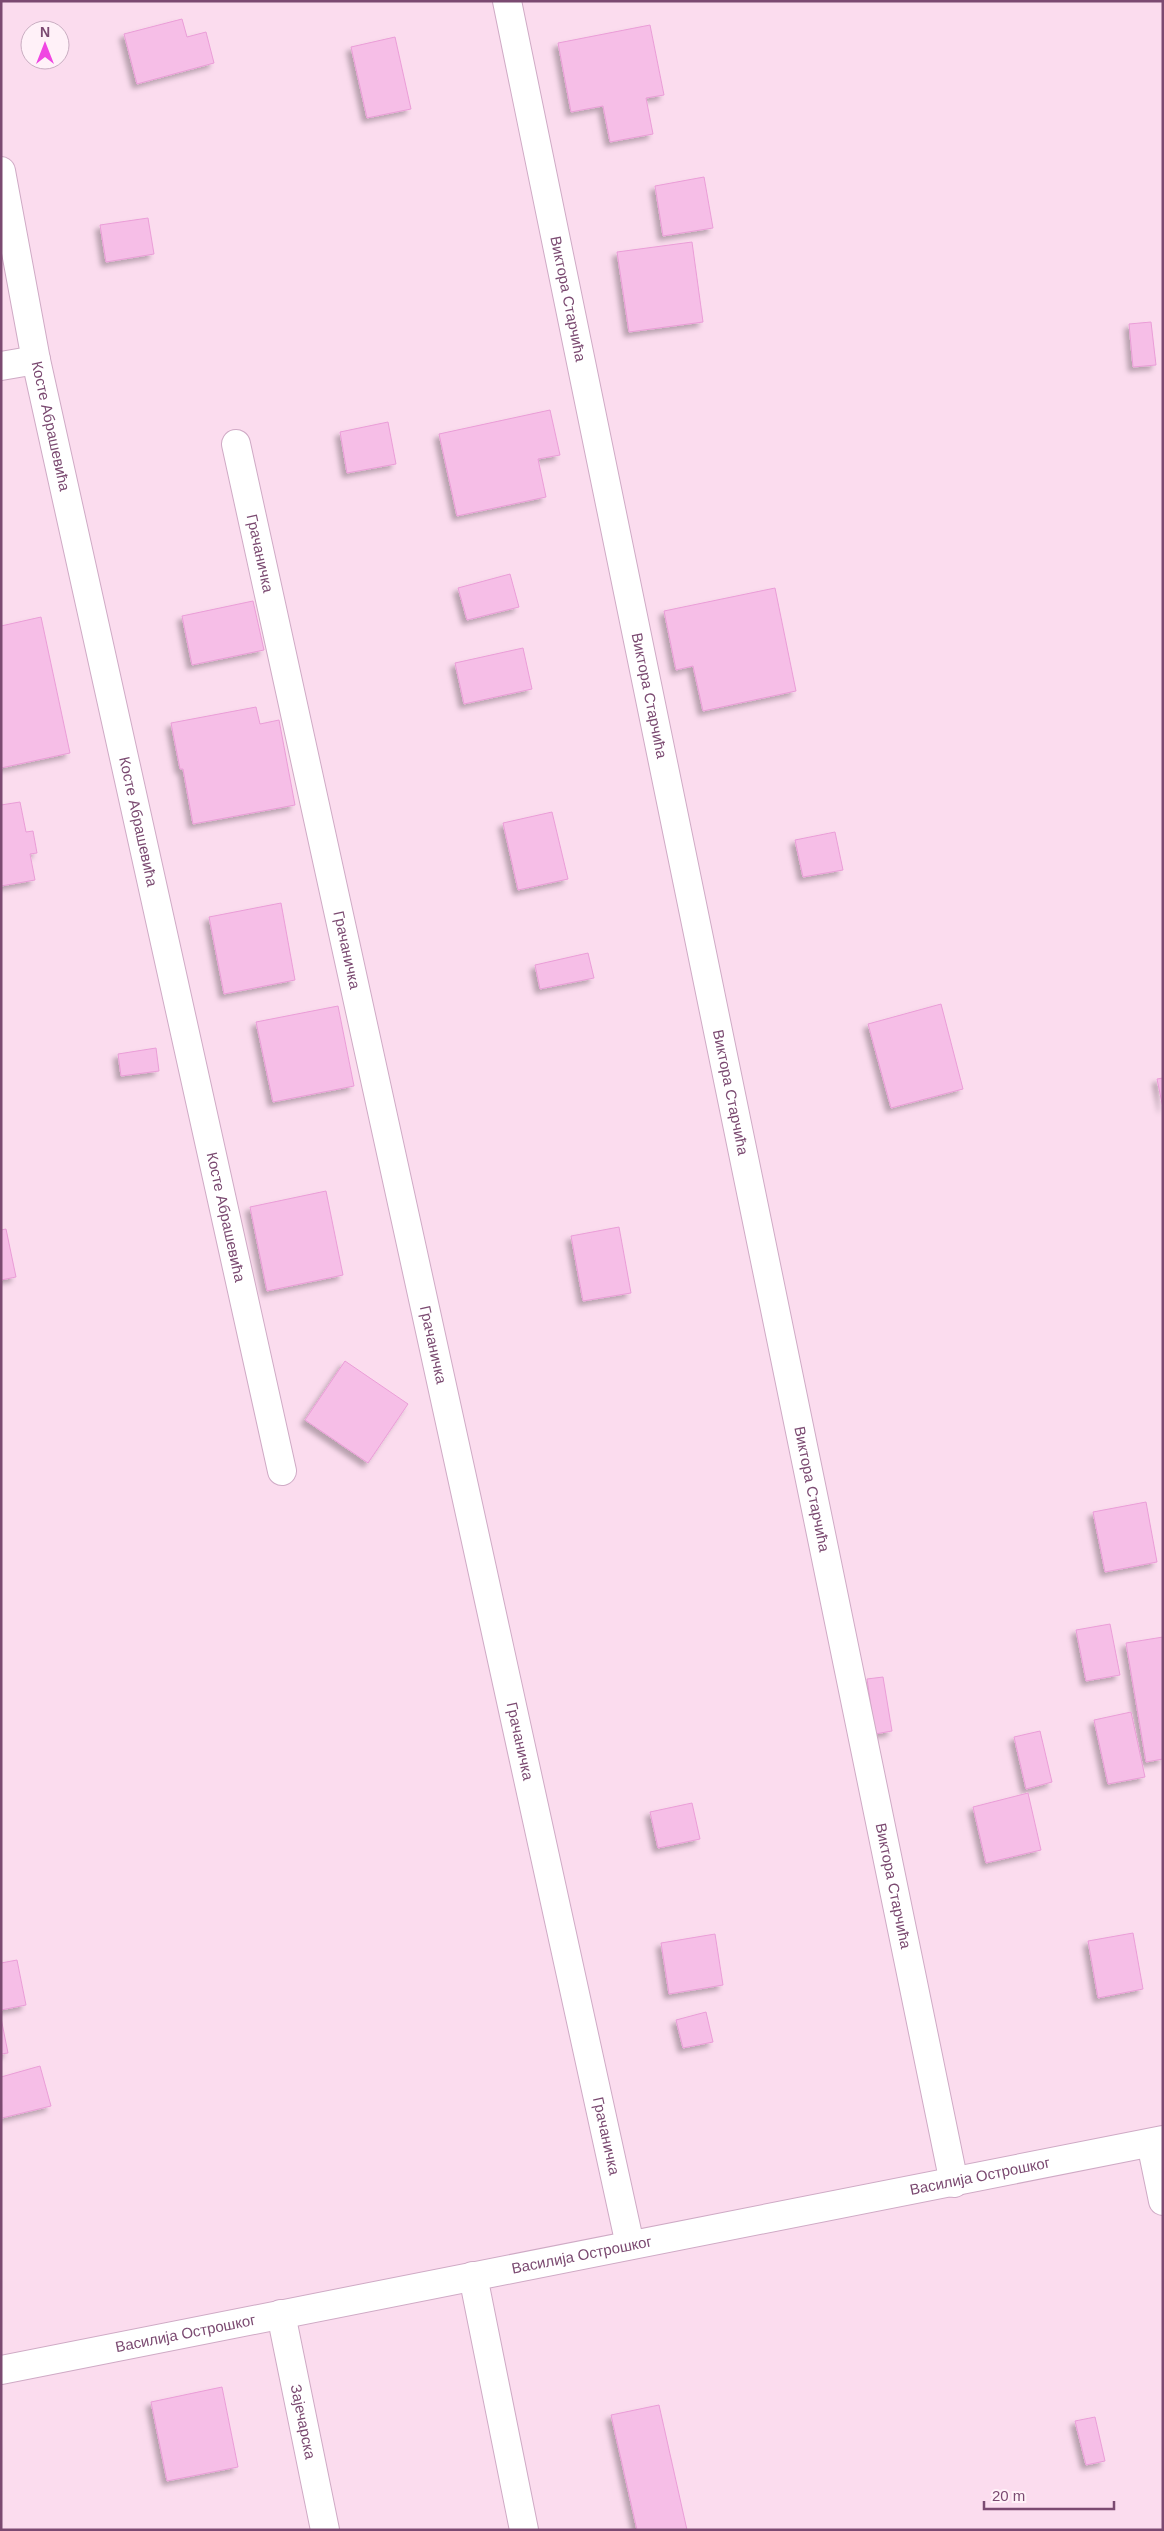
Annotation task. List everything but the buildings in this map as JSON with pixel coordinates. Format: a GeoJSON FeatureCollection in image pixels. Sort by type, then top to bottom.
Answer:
{"type":"FeatureCollection","features":[{"type":"Feature","properties":{"kind":"street","name":"Виктора Старчића"},"geometry":{"type":"LineString","coordinates":[[508,1],[954,2183]]}},
{"type":"Feature","properties":{"kind":"street","name":"Косте Абрашевића"},"geometry":{"type":"LineString","coordinates":[[1,171],[36,360],[282,1471]]}},
{"type":"Feature","properties":{"kind":"street"},"geometry":{"type":"LineString","coordinates":[[1,366],[36,360]]}},
{"type":"Feature","properties":{"kind":"street","name":"Грачаничка"},"geometry":{"type":"LineString","coordinates":[[236,444],[630,2245]]}},
{"type":"Feature","properties":{"kind":"street","name":"Василија Острошког"},"geometry":{"type":"LineString","coordinates":[[1,2370],[1157,2142]]}},
{"type":"Feature","properties":{"kind":"street"},"geometry":{"type":"LineString","coordinates":[[1157,2142],[1163,2201]]}},
{"type":"Feature","properties":{"kind":"street"},"geometry":{"type":"LineString","coordinates":[[474,2276],[524,2530]]}},
{"type":"Feature","properties":{"kind":"street","name":"Зајечарска"},"geometry":{"type":"LineString","coordinates":[[280,2314],[325,2530]]}},
{"type":"Feature","properties":{"kind":"shaded area"},"geometry":{"type":"Polygon","coordinates":[[[1,1],[1163,1],[1163,2530],[1,2530],[1,1]]]}}]}
